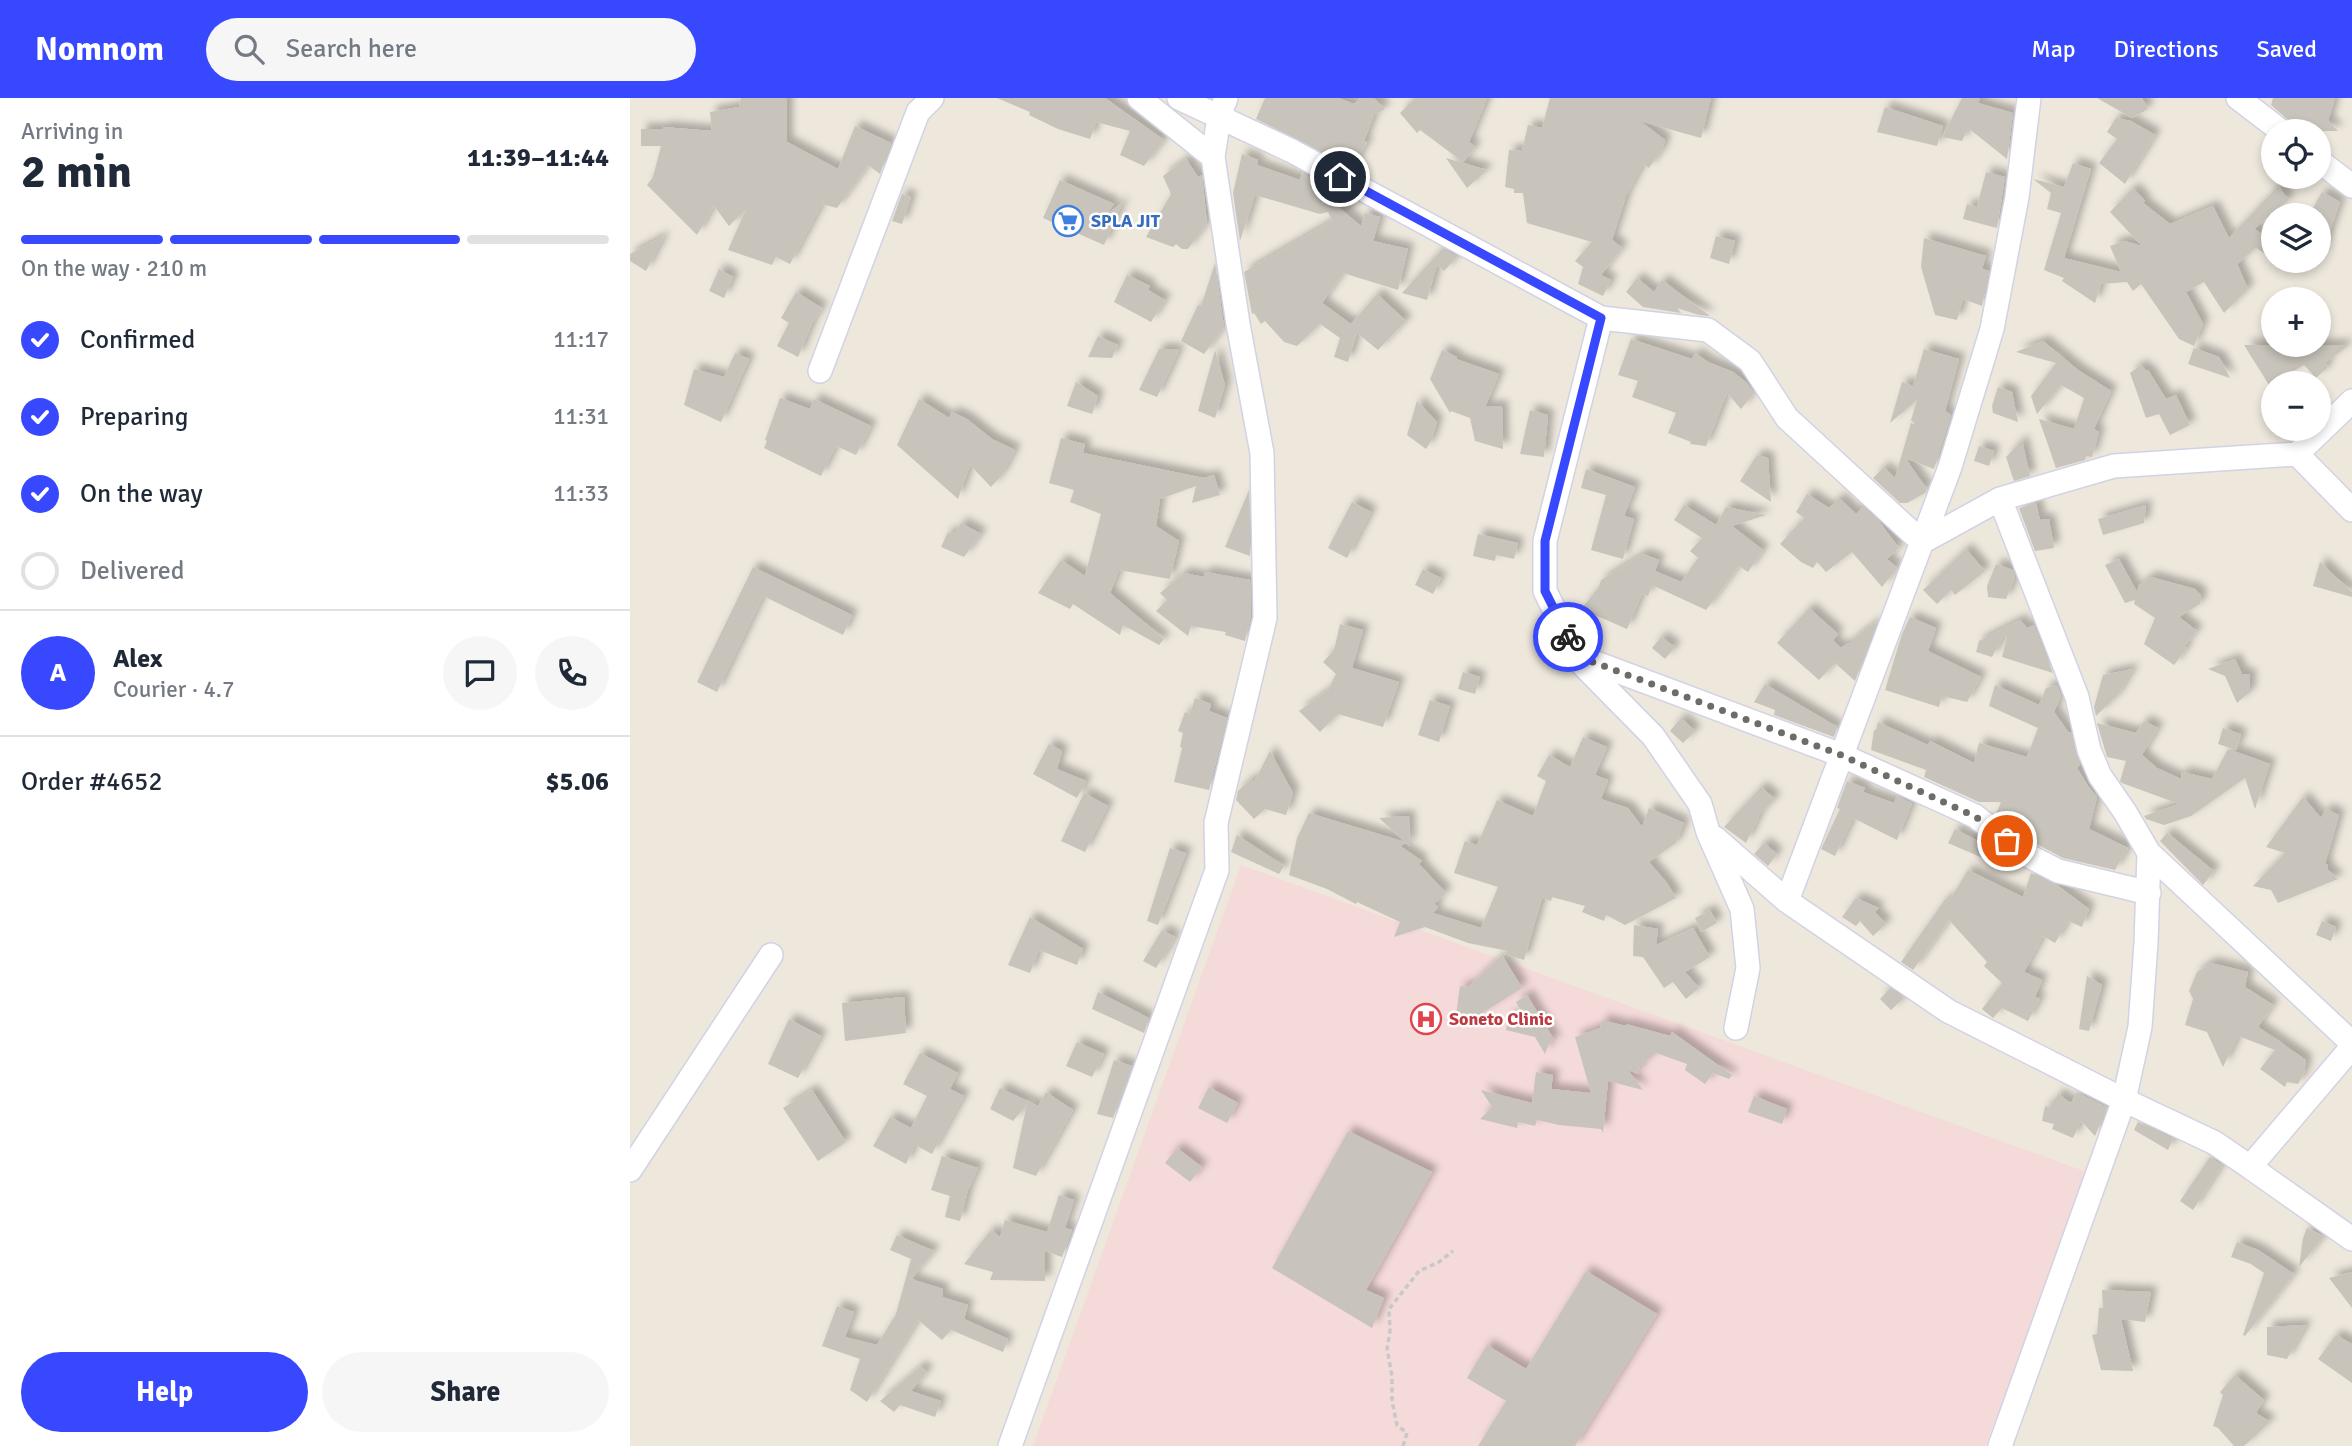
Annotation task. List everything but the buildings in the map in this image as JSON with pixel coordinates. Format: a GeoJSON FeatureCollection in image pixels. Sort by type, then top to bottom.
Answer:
{"type":"FeatureCollection","features":[{"type":"Feature","properties":{"kind":"street"},"geometry":{"type":"LineString","coordinates":[[820,371],[918,112],[932,98]]}},
{"type":"Feature","properties":{"kind":"street"},"geometry":{"type":"LineString","coordinates":[[1139,98],[1213,157]]}},
{"type":"Feature","properties":{"kind":"street"},"geometry":{"type":"LineString","coordinates":[[1179,98],[1222,107],[1292,152],[1601,318],[1708,330],[1750,361],[1787,418],[1922,542]]}},
{"type":"Feature","properties":{"kind":"street"},"geometry":{"type":"LineString","coordinates":[[1787,901],[1950,467],[1992,328],[2017,197],[2029,98]]}},
{"type":"Feature","properties":{"kind":"street"},"geometry":{"type":"LineString","coordinates":[[2238,98],[2265,119]]}},
{"type":"Feature","properties":{"kind":"street"},"geometry":{"type":"LineString","coordinates":[[1010,1446],[1217,870],[1216,823],[1265,618],[1262,453],[1238,324],[1213,157],[1222,107]]}},
{"type":"Feature","properties":{"kind":"street"},"geometry":{"type":"LineString","coordinates":[[2331,169],[2352,186]]}},
{"type":"Feature","properties":{"kind":"street"},"geometry":{"type":"LineString","coordinates":[[1601,318],[1545,541],[1545,591],[1580,662],[1653,736],[1700,804],[1708,832],[1742,909],[1748,968],[1736,1028]]}},
{"type":"Feature","properties":{"kind":"street"},"geometry":{"type":"LineString","coordinates":[[1922,542],[2000,499],[2114,466],[2297,454],[2352,401]]}},
{"type":"Feature","properties":{"kind":"street"},"geometry":{"type":"LineString","coordinates":[[2297,454],[2352,510]]}},
{"type":"Feature","properties":{"kind":"street"},"geometry":{"type":"LineString","coordinates":[[2000,499],[2077,697],[2089,750],[2100,776],[2149,853],[2352,1045],[2250,1167]]}},
{"type":"Feature","properties":{"kind":"street"},"geometry":{"type":"LineString","coordinates":[[1577,656],[1841,755],[1976,817],[2023,853],[2058,871],[2148,893]]}},
{"type":"Feature","properties":{"kind":"street"},"geometry":{"type":"LineString","coordinates":[[1708,832],[1787,901],[1948,1011],[2215,1143],[2352,1239]]}},
{"type":"Feature","properties":{"kind":"street"},"geometry":{"type":"LineString","coordinates":[[2000,1446],[2124,1100],[2140,1027],[2149,853]]}},
{"type":"Feature","properties":{"kind":"street"},"geometry":{"type":"LineString","coordinates":[[630,1170],[771,955]]}},
{"type":"Feature","properties":{"kind":"path"},"geometry":{"type":"LineString","coordinates":[[1403,1446],[1407,1433],[1397,1425],[1392,1401],[1392,1376],[1387,1349],[1389,1309],[1419,1271],[1439,1262],[1453,1251]]}},
{"type":"Feature","properties":{"kind":"shaded area","name":"Soneto Clinic"},"geometry":{"type":"Polygon","coordinates":[[[1241,865],[2092,1174],[1985,1446],[1033,1446],[1241,865]]]}},
{"type":"Feature","properties":{"kind":"way so far"},"geometry":{"type":"LineString","coordinates":[[1568,637],[1577,656],[1841,755],[1976,817],[2007,841]]}},
{"type":"Feature","properties":{"kind":"place","name":"SPLA JIT"},"geometry":{"type":"Point","coordinates":[1068,221]}},
{"type":"Feature","properties":{"kind":"place","name":"Soneto Clinic"},"geometry":{"type":"Point","coordinates":[1426,1019]}},
{"type":"Feature","properties":{"kind":"route"},"geometry":{"type":"LineString","coordinates":[[1340,177],[1601,318],[1545,541],[1545,591],[1568,637]]}}]}
